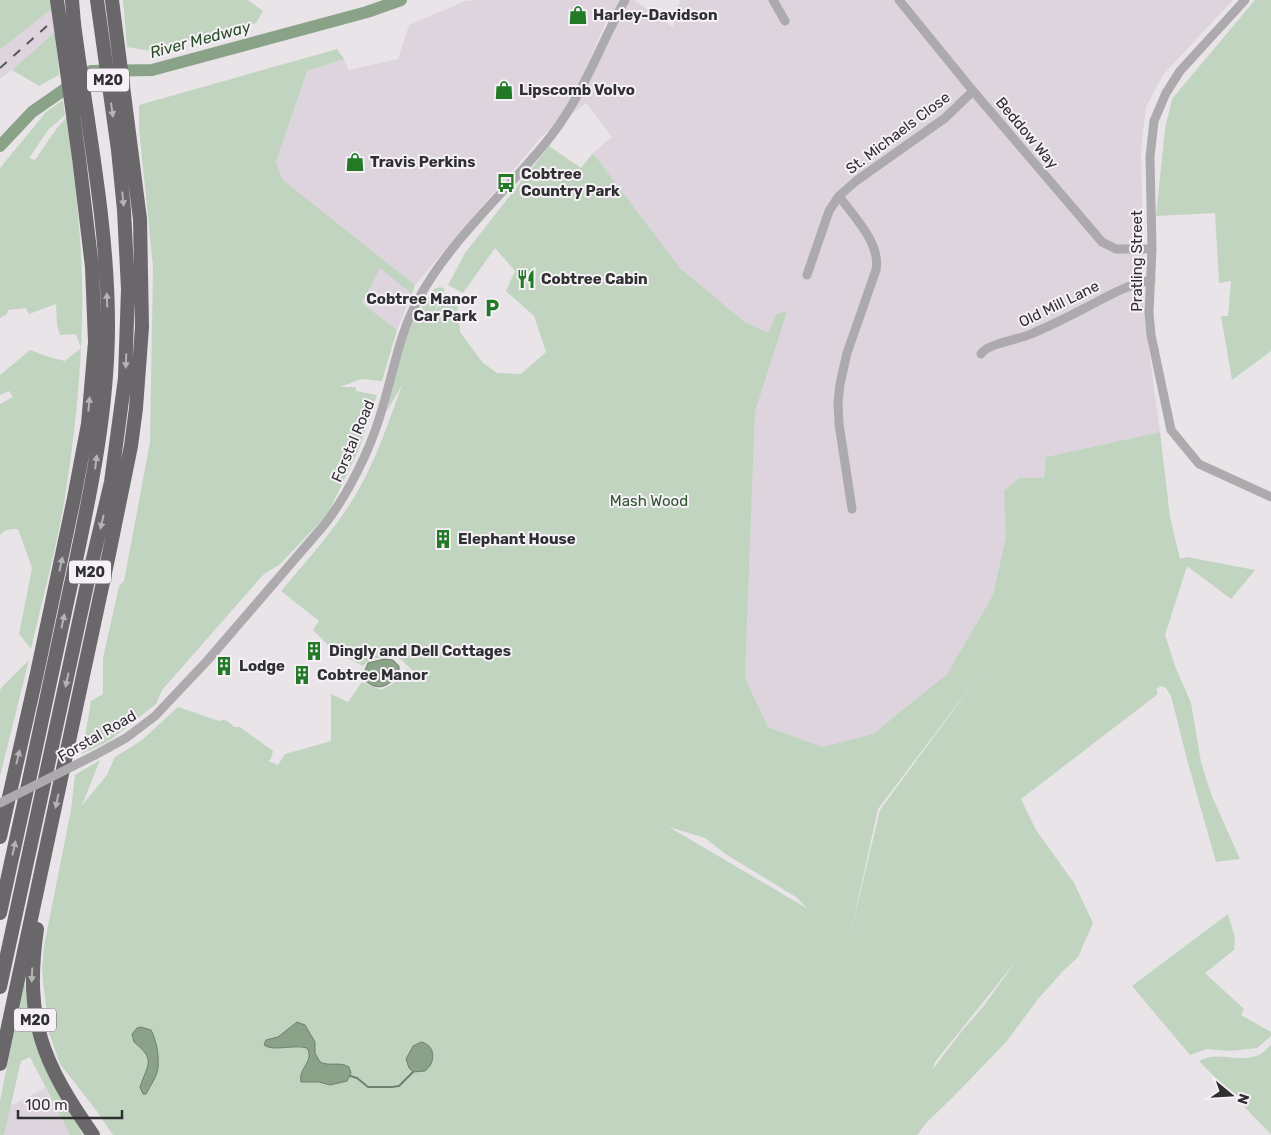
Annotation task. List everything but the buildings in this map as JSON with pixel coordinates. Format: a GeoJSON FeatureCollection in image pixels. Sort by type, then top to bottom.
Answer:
{"type":"FeatureCollection","features":[{"type":"Feature","properties":{"kind":"highway","name":"M20"},"geometry":{"type":"LineString","coordinates":[[57,0],[62,36],[71,51]]}},
{"type":"Feature","properties":{"kind":"highway","name":"M20"},"geometry":{"type":"LineString","coordinates":[[0,913],[95,467],[105,386],[108,326],[106,268],[86,157],[71,51],[74,24],[72,0]]}},
{"type":"Feature","properties":{"kind":"highway","name":"M20"},"geometry":{"type":"LineString","coordinates":[[0,1064],[111,545],[131,446],[136,408],[141,336],[140,219],[97,3]]}},
{"type":"Feature","properties":{"kind":"highway","name":"M20"},"geometry":{"type":"LineString","coordinates":[[0,987],[111,482],[125,378],[128,289],[124,210],[125,149],[113,4]]}},
{"type":"Feature","properties":{"kind":"highway","name":"M20"},"geometry":{"type":"LineString","coordinates":[[0,828],[4,804],[61,564],[88,424],[95,342],[86,157]]}},
{"type":"Feature","properties":{"kind":"highway","name":"M20"},"geometry":{"type":"LineString","coordinates":[[0,837],[4,804]]}},
{"type":"Feature","properties":{"kind":"highway","name":"M20"},"geometry":{"type":"LineString","coordinates":[[52,825],[33,954],[32,990],[34,1014],[40,1038],[52,1069],[73,1106],[93,1135]]}},
{"type":"Feature","properties":{"kind":"street","name":"Forstal Road"},"geometry":{"type":"LineString","coordinates":[[4,804],[126,738],[156,716],[220,646],[326,524],[347,492],[379,418],[398,347],[419,298],[460,239],[550,137],[569,109],[595,62],[625,0]]}},
{"type":"Feature","properties":{"kind":"street"},"geometry":{"type":"LineString","coordinates":[[773,0],[785,21]]}},
{"type":"Feature","properties":{"kind":"street","name":"Beddow Way"},"geometry":{"type":"LineString","coordinates":[[900,0],[973,91],[1102,242],[1116,249],[1152,249]]}},
{"type":"Feature","properties":{"kind":"street","name":"Pratling Street"},"geometry":{"type":"LineString","coordinates":[[1245,0],[1172,81],[1154,121],[1150,146],[1152,249],[1149,313],[1151,335],[1171,430],[1199,464],[1271,497]]}},
{"type":"Feature","properties":{"kind":"street","name":"St. Michaels Close"},"geometry":{"type":"LineString","coordinates":[[807,275],[828,211],[839,196],[856,181],[945,118],[973,91]]}},
{"type":"Feature","properties":{"kind":"street"},"geometry":{"type":"LineString","coordinates":[[839,196],[866,234],[878,260],[847,353],[839,394],[840,424],[852,509]]}},
{"type":"Feature","properties":{"kind":"street","name":"Old Mill Lane"},"geometry":{"type":"LineString","coordinates":[[981,354],[983,350],[991,346],[1024,337],[1052,326],[1125,287],[1151,280]]}},
{"type":"Feature","properties":{"kind":"shaded area"},"geometry":{"type":"Polygon","coordinates":[[[52,0],[56,31],[0,79],[0,42],[52,0]]]}},
{"type":"Feature","properties":{"kind":"shaded area"},"geometry":{"type":"Polygon","coordinates":[[[634,0],[673,27],[680,0],[1233,0],[1163,75],[1146,107],[1141,151],[1145,322],[1160,432],[1046,457],[1044,478],[993,595],[947,674],[873,734],[822,747],[768,727],[745,678],[755,412],[786,311],[776,314],[768,333],[745,322],[680,268],[593,153],[612,137],[586,103],[543,135],[415,285],[283,180],[276,162],[307,71],[344,59],[349,70],[398,59],[409,25],[465,1],[634,0]],[[607,19],[580,82],[586,87],[615,31],[607,19]]]}},
{"type":"Feature","properties":{"kind":"shaded area"},"geometry":{"type":"Polygon","coordinates":[[[380,267],[412,294],[397,330],[362,303],[380,267]]]}},
{"type":"Feature","properties":{"kind":"shaded area"},"geometry":{"type":"Polygon","coordinates":[[[384,659],[393,660],[399,666],[399,674],[387,685],[379,687],[369,684],[364,680],[364,672],[368,663],[384,659]]]}},
{"type":"Feature","properties":{"kind":"shaded area"},"geometry":{"type":"Polygon","coordinates":[[[297,1022],[305,1025],[315,1042],[315,1053],[320,1062],[342,1064],[349,1067],[351,1073],[347,1081],[330,1085],[319,1082],[301,1082],[302,1072],[309,1057],[307,1048],[273,1048],[264,1045],[266,1040],[278,1037],[297,1022]]]}},
{"type":"Feature","properties":{"kind":"shaded area"},"geometry":{"type":"Polygon","coordinates":[[[141,1027],[151,1030],[158,1058],[156,1075],[146,1094],[143,1094],[140,1087],[148,1058],[134,1042],[132,1034],[137,1028],[141,1027]]]}},
{"type":"Feature","properties":{"kind":"shaded area"},"geometry":{"type":"Polygon","coordinates":[[[421,1042],[430,1047],[433,1059],[429,1068],[425,1071],[413,1072],[409,1068],[406,1059],[413,1046],[421,1042]]]}},
{"type":"Feature","properties":{"kind":"shaded area"},"geometry":{"type":"Polygon","coordinates":[[[45,1088],[70,1135],[4,1135],[10,1106],[45,1088]]]}},
{"type":"Feature","properties":{"kind":"green space"},"geometry":{"type":"Polygon","coordinates":[[[0,0],[52,0],[53,8],[0,49],[0,0]]]}},
{"type":"Feature","properties":{"kind":"green space"},"geometry":{"type":"Polygon","coordinates":[[[123,0],[248,0],[263,11],[256,23],[151,51],[127,47],[123,0]]]}},
{"type":"Feature","properties":{"kind":"green space"},"geometry":{"type":"Polygon","coordinates":[[[1255,0],[1271,0],[1271,351],[1232,380],[1221,316],[1228,316],[1231,281],[1219,283],[1215,213],[1156,216],[1165,129],[1172,99],[1255,0]]]}},
{"type":"Feature","properties":{"kind":"green space"},"geometry":{"type":"Polygon","coordinates":[[[56,31],[59,75],[39,86],[12,70],[56,31]]]}},
{"type":"Feature","properties":{"kind":"green space"},"geometry":{"type":"Polygon","coordinates":[[[337,49],[344,59],[307,71],[276,162],[283,180],[415,285],[412,294],[380,268],[362,303],[397,330],[382,381],[361,379],[340,387],[356,387],[356,391],[377,395],[359,449],[327,515],[279,565],[264,574],[162,690],[156,704],[109,741],[82,754],[91,701],[103,694],[103,658],[119,586],[124,581],[150,442],[153,267],[139,128],[139,105],[337,49]]]}},
{"type":"Feature","properties":{"kind":"green space"},"geometry":{"type":"Polygon","coordinates":[[[63,100],[65,115],[48,130],[29,158],[35,160],[67,117],[82,267],[81,348],[76,334],[60,335],[57,325],[56,304],[29,314],[26,308],[8,310],[7,314],[0,318],[0,168],[46,112],[63,100]]]}},
{"type":"Feature","properties":{"kind":"green space","name":"Mash Wood"},"geometry":{"type":"Polygon","coordinates":[[[549,146],[581,168],[593,153],[680,268],[745,322],[768,333],[776,314],[787,311],[755,412],[745,678],[768,727],[822,747],[873,734],[947,674],[993,595],[1006,537],[1004,491],[1019,478],[1044,478],[1046,457],[1160,432],[1170,517],[1180,559],[1187,557],[1255,570],[1231,599],[1187,566],[1165,635],[1175,666],[1191,703],[1201,762],[1211,794],[1240,859],[1216,862],[1171,696],[1166,688],[1161,686],[1156,689],[1158,694],[1021,799],[1036,830],[1074,883],[1093,923],[1078,957],[1038,999],[1007,1041],[927,1122],[917,1135],[113,1135],[60,1064],[49,1033],[42,972],[44,946],[71,810],[75,775],[100,760],[82,805],[107,775],[115,757],[142,740],[178,707],[219,721],[226,720],[234,727],[240,727],[273,751],[271,759],[268,761],[278,765],[285,754],[331,741],[331,694],[348,702],[362,682],[381,690],[393,684],[404,670],[408,669],[420,677],[389,649],[390,657],[375,658],[363,666],[334,651],[313,630],[319,621],[281,591],[334,527],[366,476],[402,385],[387,411],[401,352],[413,321],[434,289],[440,287],[445,289],[431,319],[445,293],[455,298],[460,332],[483,363],[497,373],[521,374],[546,352],[534,316],[506,291],[515,271],[495,248],[463,293],[448,285],[465,253],[549,146]],[[980,674],[878,809],[850,936],[880,810],[980,674]],[[669,827],[808,909],[796,897],[727,855],[705,838],[669,827]],[[1016,961],[935,1062],[932,1070],[983,1007],[1016,961]]]}},
{"type":"Feature","properties":{"kind":"green space"},"geometry":{"type":"Polygon","coordinates":[[[81,348],[75,426],[63,510],[31,649],[19,634],[32,568],[18,529],[6,530],[0,535],[0,404],[13,397],[9,391],[0,395],[0,375],[30,350],[65,361],[81,348]]]}},
{"type":"Feature","properties":{"kind":"green space"},"geometry":{"type":"Polygon","coordinates":[[[29,660],[0,776],[0,691],[29,660]]]}},
{"type":"Feature","properties":{"kind":"green space"},"geometry":{"type":"Polygon","coordinates":[[[1228,914],[1235,938],[1234,950],[1205,973],[1244,1009],[1241,1015],[1271,1032],[1271,1036],[1257,1048],[1229,1051],[1207,1049],[1190,1055],[1132,986],[1228,914]]]}},
{"type":"Feature","properties":{"kind":"green space"},"geometry":{"type":"Polygon","coordinates":[[[24,983],[27,988],[39,1052],[83,1135],[70,1135],[30,1057],[21,1061],[4,1135],[0,1135],[0,1101],[24,983]]]}},
{"type":"Feature","properties":{"kind":"green space"},"geometry":{"type":"Polygon","coordinates":[[[1271,1045],[1271,1134],[1199,1061],[1214,1057],[1251,1057],[1260,1054],[1271,1045]]]}},
{"type":"Feature","properties":{"kind":"waterway","name":"River Medway"},"geometry":{"type":"LineString","coordinates":[[0,146],[32,112],[91,71],[152,70],[367,12],[401,0]]}},
{"type":"Feature","properties":{"kind":"waterway"},"geometry":{"type":"LineString","coordinates":[[350,1076],[357,1078],[368,1087],[392,1087],[399,1086],[413,1072]]}},
{"type":"Feature","properties":{"kind":"railway"},"geometry":{"type":"LineString","coordinates":[[0,68],[76,0]]}},
{"type":"Feature","properties":{"kind":"place","name":"Harley-Davidson"},"geometry":{"type":"Point","coordinates":[578,15]}},
{"type":"Feature","properties":{"kind":"place","name":"Lipscomb Volvo"},"geometry":{"type":"Point","coordinates":[504,90]}},
{"type":"Feature","properties":{"kind":"place","name":"Travis Perkins"},"geometry":{"type":"Point","coordinates":[355,162]}},
{"type":"Feature","properties":{"kind":"place","name":"Cobtree Country Park"},"geometry":{"type":"Point","coordinates":[506,183]}},
{"type":"Feature","properties":{"kind":"place","name":"Cobtree Cabin"},"geometry":{"type":"Point","coordinates":[526,279]}},
{"type":"Feature","properties":{"kind":"place","name":"Cobtree Manor Car Park"},"geometry":{"type":"Point","coordinates":[492,308]}},
{"type":"Feature","properties":{"kind":"place","name":"Elephant House"},"geometry":{"type":"Point","coordinates":[443,539]}},
{"type":"Feature","properties":{"kind":"place","name":"Dingly and Dell Cottages"},"geometry":{"type":"Point","coordinates":[314,651]}},
{"type":"Feature","properties":{"kind":"place","name":"Lodge"},"geometry":{"type":"Point","coordinates":[224,666]}},
{"type":"Feature","properties":{"kind":"place","name":"Cobtree Manor"},"geometry":{"type":"Point","coordinates":[302,675]}}]}
